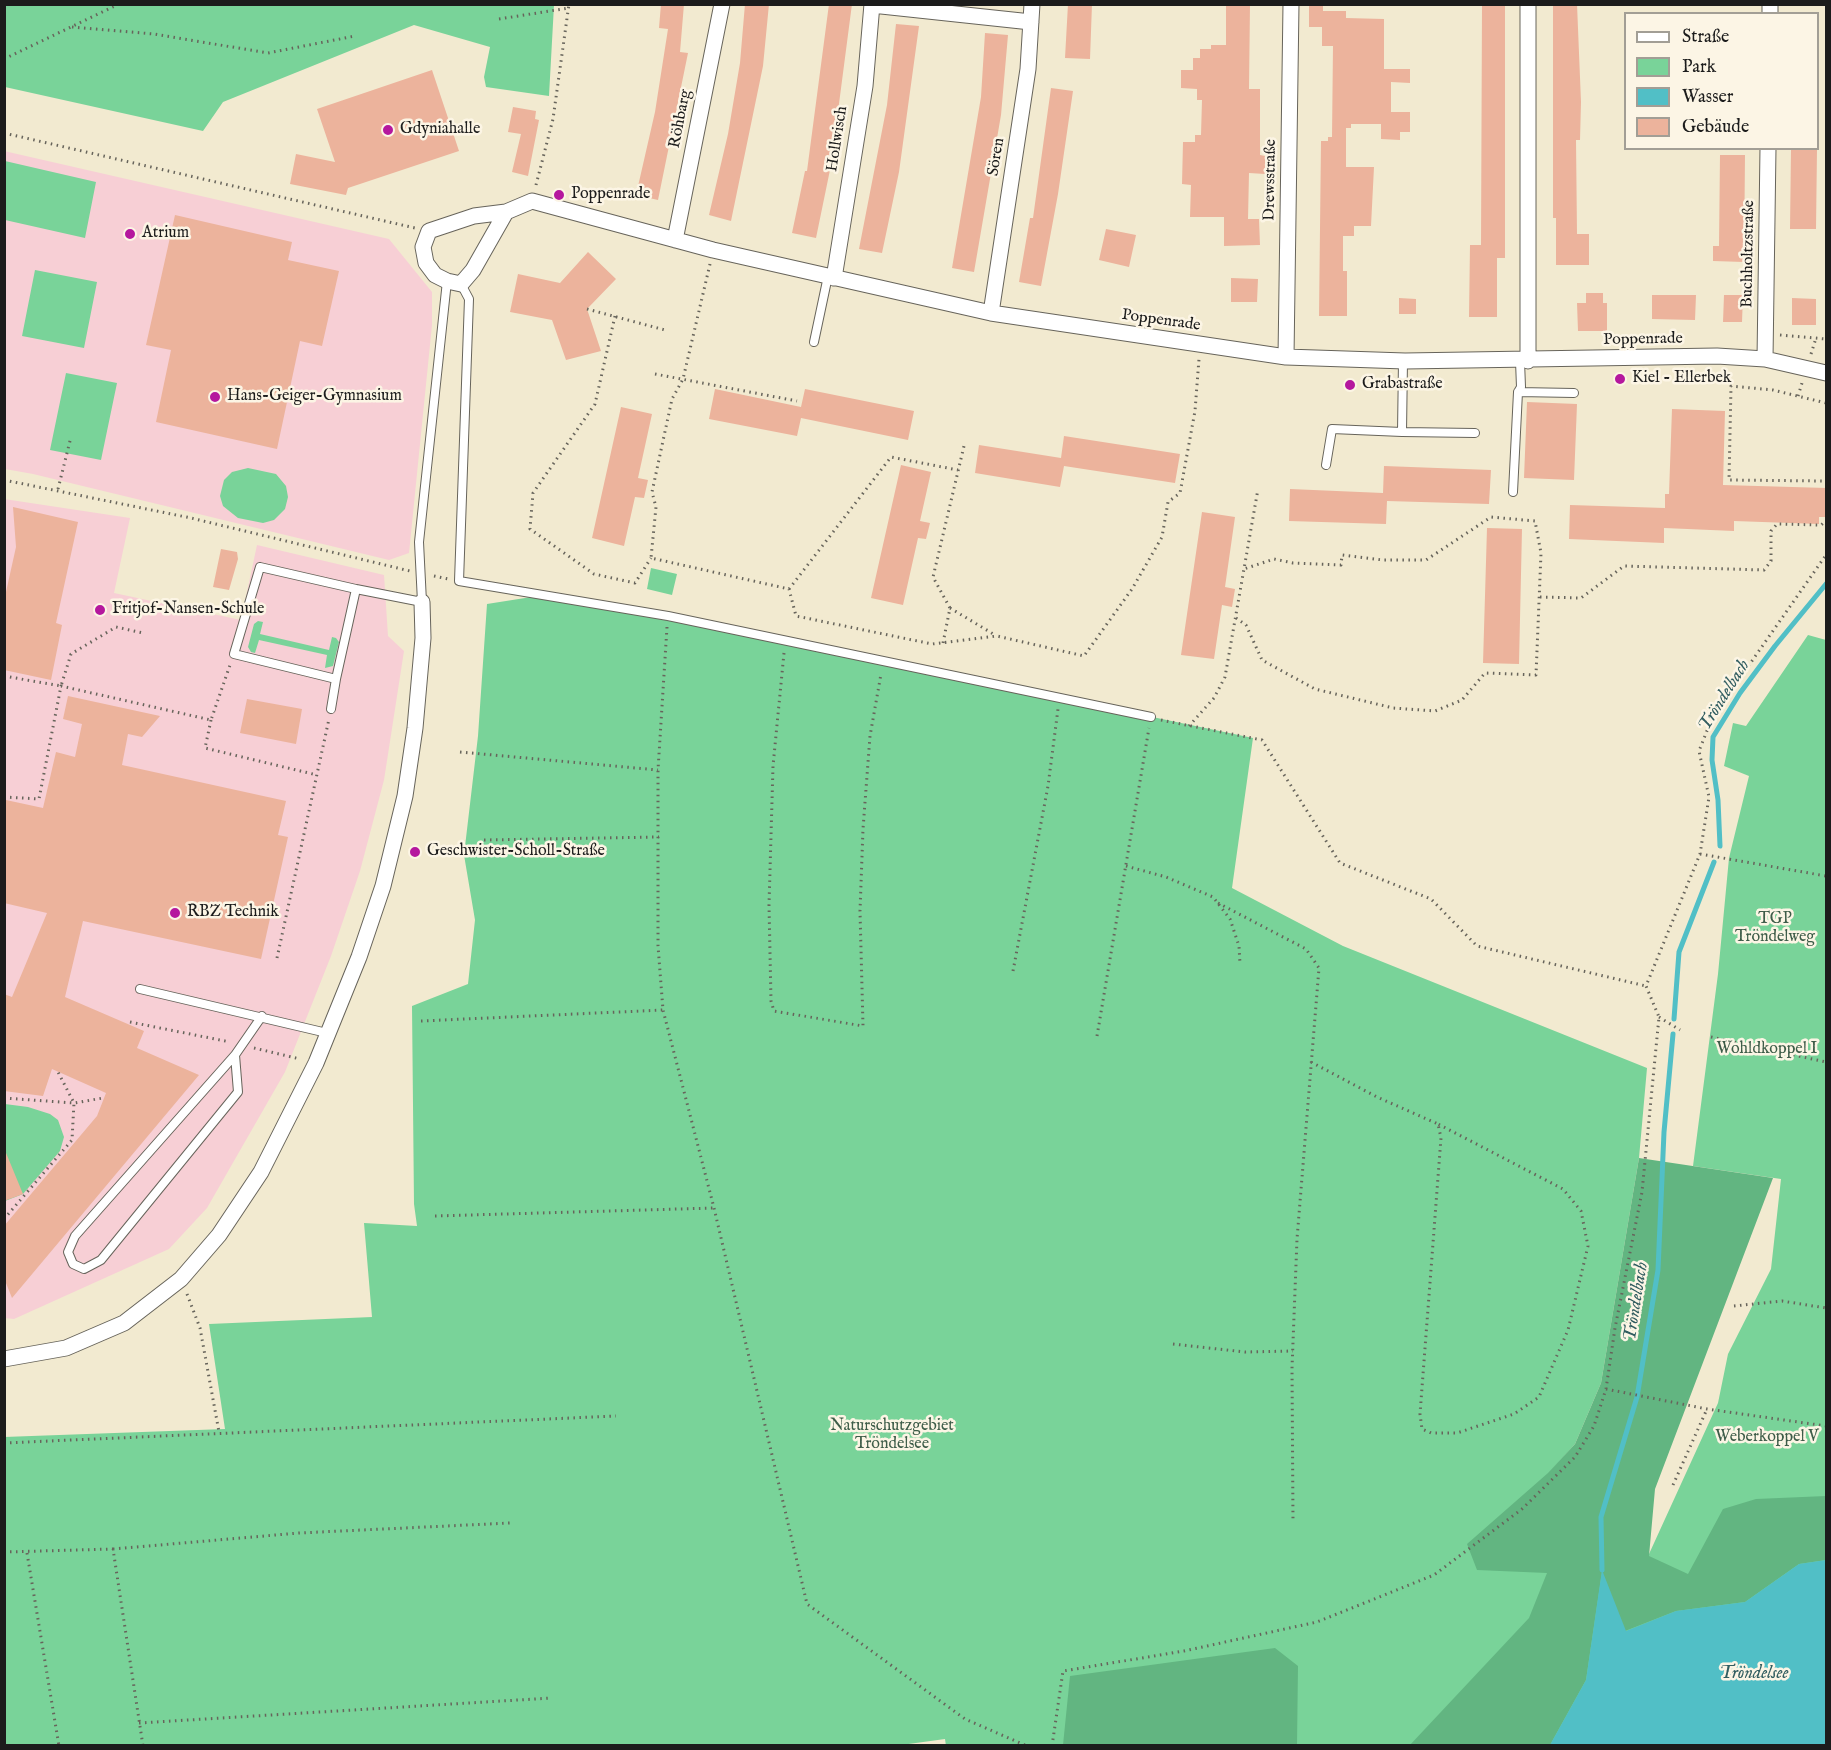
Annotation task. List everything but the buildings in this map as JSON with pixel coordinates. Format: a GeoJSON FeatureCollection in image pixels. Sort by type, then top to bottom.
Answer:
{"type":"FeatureCollection","features":[{"type":"Feature","properties":{"kind":"street","name":"Röhbarg"},"geometry":{"type":"LineString","coordinates":[[675,240],[722,4]]}},
{"type":"Feature","properties":{"kind":"street","name":"Sören"},"geometry":{"type":"LineString","coordinates":[[991,313],[1025,96],[1032,4]]}},
{"type":"Feature","properties":{"kind":"street","name":"Drewsstraße"},"geometry":{"type":"LineString","coordinates":[[1286,357],[1291,4]]}},
{"type":"Feature","properties":{"kind":"street"},"geometry":{"type":"LineString","coordinates":[[1524,361],[1528,4]]}},
{"type":"Feature","properties":{"kind":"street"},"geometry":{"type":"LineString","coordinates":[[872,5],[1032,22]]}},
{"type":"Feature","properties":{"kind":"street","name":"Hollwisch"},"geometry":{"type":"LineString","coordinates":[[831,277],[865,86],[872,5]]}},
{"type":"Feature","properties":{"kind":"street","name":"Buchholtzstraße"},"geometry":{"type":"LineString","coordinates":[[1765,359],[1768,150]]}},
{"type":"Feature","properties":{"kind":"street","name":"Poppenrade"},"geometry":{"type":"LineString","coordinates":[[532,201],[713,250],[991,313],[1286,357],[1402,361],[1524,361],[1718,356],[1765,359],[1827,373]]}},
{"type":"Feature","properties":{"kind":"street"},"geometry":{"type":"LineString","coordinates":[[506,212],[473,270],[454,283],[435,275],[426,263],[423,247],[429,231],[478,215],[506,212],[532,201]]}},
{"type":"Feature","properties":{"kind":"street"},"geometry":{"type":"LineString","coordinates":[[4,1359],[66,1348],[124,1323],[181,1279],[219,1235],[261,1172],[316,1063],[359,957],[383,886],[405,796],[423,638],[422,602]]}},
{"type":"Feature","properties":{"kind":"lane"},"geometry":{"type":"LineString","coordinates":[[814,342],[831,277]]}},
{"type":"Feature","properties":{"kind":"lane"},"geometry":{"type":"LineString","coordinates":[[336,679],[234,654],[260,567],[422,602],[419,542],[454,283]]}},
{"type":"Feature","properties":{"kind":"lane"},"geometry":{"type":"LineString","coordinates":[[454,283],[469,299],[459,581],[668,616],[1151,717]]}},
{"type":"Feature","properties":{"kind":"lane"},"geometry":{"type":"LineString","coordinates":[[1402,361],[1402,432]]}},
{"type":"Feature","properties":{"kind":"lane"},"geometry":{"type":"LineString","coordinates":[[1513,492],[1518,392],[1521,387],[1524,361]]}},
{"type":"Feature","properties":{"kind":"lane"},"geometry":{"type":"LineString","coordinates":[[1518,392],[1574,393]]}},
{"type":"Feature","properties":{"kind":"lane"},"geometry":{"type":"LineString","coordinates":[[1326,465],[1332,429],[1475,433]]}},
{"type":"Feature","properties":{"kind":"lane"},"geometry":{"type":"LineString","coordinates":[[331,709],[356,589]]}},
{"type":"Feature","properties":{"kind":"lane"},"geometry":{"type":"LineString","coordinates":[[140,989],[327,1033]]}},
{"type":"Feature","properties":{"kind":"lane"},"geometry":{"type":"LineString","coordinates":[[235,1055],[238,1092],[100,1260],[84,1269],[73,1264],[68,1252],[75,1236],[235,1055],[262,1016]]}},
{"type":"Feature","properties":{"kind":"path"},"geometry":{"type":"LineString","coordinates":[[4,59],[119,4]]}},
{"type":"Feature","properties":{"kind":"path"},"geometry":{"type":"LineString","coordinates":[[500,19],[569,6],[553,119],[532,201]]}},
{"type":"Feature","properties":{"kind":"path"},"geometry":{"type":"LineString","coordinates":[[72,27],[154,34],[268,53],[355,36]]}},
{"type":"Feature","properties":{"kind":"path"},"geometry":{"type":"LineString","coordinates":[[4,133],[429,231]]}},
{"type":"Feature","properties":{"kind":"path"},"geometry":{"type":"LineString","coordinates":[[615,316],[595,404],[533,493],[530,529],[594,574],[635,583],[651,558],[656,507],[652,492],[672,399],[683,379],[713,250]]}},
{"type":"Feature","properties":{"kind":"path"},"geometry":{"type":"LineString","coordinates":[[587,309],[665,330]]}},
{"type":"Feature","properties":{"kind":"path"},"geometry":{"type":"LineString","coordinates":[[1765,334],[1827,339]]}},
{"type":"Feature","properties":{"kind":"path"},"geometry":{"type":"LineString","coordinates":[[964,446],[933,577],[950,608],[997,636],[1084,656],[1132,589],[1162,537],[1168,502],[1180,493],[1195,411],[1200,344]]}},
{"type":"Feature","properties":{"kind":"path"},"geometry":{"type":"LineString","coordinates":[[655,374],[797,401]]}},
{"type":"Feature","properties":{"kind":"path"},"geometry":{"type":"LineString","coordinates":[[1827,403],[1773,390],[1731,386],[1729,480],[1827,481]]}},
{"type":"Feature","properties":{"kind":"path"},"geometry":{"type":"LineString","coordinates":[[58,489],[71,437]]}},
{"type":"Feature","properties":{"kind":"path"},"geometry":{"type":"LineString","coordinates":[[789,589],[891,457],[958,470]]}},
{"type":"Feature","properties":{"kind":"path"},"geometry":{"type":"LineString","coordinates":[[4,480],[58,489],[191,518],[421,574],[459,581]]}},
{"type":"Feature","properties":{"kind":"path"},"geometry":{"type":"LineString","coordinates":[[1189,726],[1214,698],[1225,677],[1258,489]]}},
{"type":"Feature","properties":{"kind":"path"},"geometry":{"type":"LineString","coordinates":[[1236,618],[1246,624],[1263,660],[1314,689],[1393,708],[1435,711],[1462,700],[1485,673],[1536,675],[1541,553],[1535,520],[1491,518],[1426,560],[1383,560],[1342,555],[1341,565],[1293,563],[1274,559],[1244,569]]}},
{"type":"Feature","properties":{"kind":"path"},"geometry":{"type":"LineString","coordinates":[[1540,597],[1581,598],[1624,566],[1764,570],[1771,561],[1771,531],[1777,524],[1821,525],[1827,521]]}},
{"type":"Feature","properties":{"kind":"path"},"geometry":{"type":"LineString","coordinates":[[1052,1746],[1063,1671],[1184,1651],[1317,1622],[1434,1575],[1522,1509],[1575,1457],[1594,1426],[1606,1389],[1615,1328],[1642,1192],[1659,1017],[1646,986],[1700,854],[1709,797],[1699,751],[1712,718],[1827,555]]}},
{"type":"Feature","properties":{"kind":"path"},"geometry":{"type":"LineString","coordinates":[[651,558],[789,589]]}},
{"type":"Feature","properties":{"kind":"path"},"geometry":{"type":"LineString","coordinates":[[789,589],[796,616],[933,644],[997,636]]}},
{"type":"Feature","properties":{"kind":"path"},"geometry":{"type":"LineString","coordinates":[[943,643],[950,608]]}},
{"type":"Feature","properties":{"kind":"path"},"geometry":{"type":"LineString","coordinates":[[668,616],[658,770],[658,946],[663,1010],[714,1208],[807,1604],[966,1719],[1027,1746]]}},
{"type":"Feature","properties":{"kind":"path"},"geometry":{"type":"LineString","coordinates":[[4,796],[39,799],[61,687],[71,654],[116,627],[142,633]]}},
{"type":"Feature","properties":{"kind":"path"},"geometry":{"type":"LineString","coordinates":[[786,640],[776,718],[773,766],[769,905],[771,1001],[774,1011],[863,1026],[860,911],[863,829],[870,736],[884,660]]}},
{"type":"Feature","properties":{"kind":"path"},"geometry":{"type":"LineString","coordinates":[[234,654],[211,720],[205,748],[317,774]]}},
{"type":"Feature","properties":{"kind":"path"},"geometry":{"type":"LineString","coordinates":[[4,676],[211,720]]}},
{"type":"Feature","properties":{"kind":"path"},"geometry":{"type":"LineString","coordinates":[[1013,971],[1048,786],[1059,698]]}},
{"type":"Feature","properties":{"kind":"path"},"geometry":{"type":"LineString","coordinates":[[277,958],[331,709]]}},
{"type":"Feature","properties":{"kind":"path"},"geometry":{"type":"LineString","coordinates":[[1097,1036],[1151,717],[1262,740],[1340,863],[1431,899],[1477,946],[1646,986]]}},
{"type":"Feature","properties":{"kind":"path"},"geometry":{"type":"LineString","coordinates":[[460,752],[658,770]]}},
{"type":"Feature","properties":{"kind":"path"},"geometry":{"type":"LineString","coordinates":[[484,840],[658,837]]}},
{"type":"Feature","properties":{"kind":"path"},"geometry":{"type":"LineString","coordinates":[[1700,854],[1827,876]]}},
{"type":"Feature","properties":{"kind":"path"},"geometry":{"type":"LineString","coordinates":[[1126,866],[1199,890],[1218,903],[1306,949],[1319,968],[1297,1239],[1293,1351],[1293,1520]]}},
{"type":"Feature","properties":{"kind":"path"},"geometry":{"type":"LineString","coordinates":[[1218,903],[1230,919],[1239,946],[1240,964]]}},
{"type":"Feature","properties":{"kind":"path"},"geometry":{"type":"LineString","coordinates":[[421,1021],[663,1010]]}},
{"type":"Feature","properties":{"kind":"path"},"geometry":{"type":"LineString","coordinates":[[1659,1017],[1680,1030]]}},
{"type":"Feature","properties":{"kind":"path"},"geometry":{"type":"LineString","coordinates":[[130,1022],[316,1063]]}},
{"type":"Feature","properties":{"kind":"path"},"geometry":{"type":"LineString","coordinates":[[1712,1037],[1827,1062]]}},
{"type":"Feature","properties":{"kind":"path"},"geometry":{"type":"LineString","coordinates":[[1311,1062],[1377,1097],[1438,1124],[1563,1189],[1581,1211],[1588,1246],[1568,1330],[1539,1397],[1514,1414],[1457,1433],[1431,1433],[1422,1429],[1420,1414],[1441,1138],[1438,1124]]}},
{"type":"Feature","properties":{"kind":"path"},"geometry":{"type":"LineString","coordinates":[[4,1219],[72,1140],[74,1103],[57,1072]]}},
{"type":"Feature","properties":{"kind":"path"},"geometry":{"type":"LineString","coordinates":[[4,1098],[74,1103],[103,1098]]}},
{"type":"Feature","properties":{"kind":"path"},"geometry":{"type":"LineString","coordinates":[[435,1216],[714,1208]]}},
{"type":"Feature","properties":{"kind":"path"},"geometry":{"type":"LineString","coordinates":[[181,1279],[200,1328],[219,1432]]}},
{"type":"Feature","properties":{"kind":"path"},"geometry":{"type":"LineString","coordinates":[[1734,1306],[1782,1301],[1827,1308]]}},
{"type":"Feature","properties":{"kind":"path"},"geometry":{"type":"LineString","coordinates":[[1173,1344],[1245,1352],[1293,1351]]}},
{"type":"Feature","properties":{"kind":"path"},"geometry":{"type":"LineString","coordinates":[[1606,1389],[1707,1409],[1827,1426]]}},
{"type":"Feature","properties":{"kind":"path"},"geometry":{"type":"LineString","coordinates":[[1673,1485],[1707,1409]]}},
{"type":"Feature","properties":{"kind":"path"},"geometry":{"type":"LineString","coordinates":[[4,1443],[616,1416]]}},
{"type":"Feature","properties":{"kind":"path"},"geometry":{"type":"LineString","coordinates":[[4,1552],[113,1549],[299,1533],[510,1523]]}},
{"type":"Feature","properties":{"kind":"path"},"geometry":{"type":"LineString","coordinates":[[113,1549],[143,1746]]}},
{"type":"Feature","properties":{"kind":"path"},"geometry":{"type":"LineString","coordinates":[[27,1553],[59,1746]]}},
{"type":"Feature","properties":{"kind":"path"},"geometry":{"type":"LineString","coordinates":[[139,1723],[551,1698]]}},
{"type":"Feature","properties":{"kind":"shaded area","name":"Hans-Geiger-Gymnasium"},"geometry":{"type":"Polygon","coordinates":[[[4,151],[389,239],[432,292],[432,325],[409,553],[389,560],[5,469],[4,151]]]}},
{"type":"Feature","properties":{"kind":"shaded area","name":"RBZ Technik"},"geometry":{"type":"Polygon","coordinates":[[[4,499],[130,518],[114,593],[241,620],[257,545],[384,575],[388,636],[404,651],[384,780],[360,871],[331,956],[285,1072],[207,1208],[169,1249],[14,1319],[4,1318],[4,499]]]}},
{"type":"Feature","properties":{"kind":"green space"},"geometry":{"type":"Polygon","coordinates":[[[5,4],[554,5],[549,96],[486,87],[484,77],[490,47],[414,25],[223,102],[203,131],[5,87],[5,4]]]}},
{"type":"Feature","properties":{"kind":"green space"},"geometry":{"type":"Polygon","coordinates":[[[5,161],[96,182],[85,238],[5,220],[5,161]]]}},
{"type":"Feature","properties":{"kind":"green space"},"geometry":{"type":"Polygon","coordinates":[[[35,270],[97,282],[84,348],[22,336],[35,270]]]}},
{"type":"Feature","properties":{"kind":"green space"},"geometry":{"type":"Polygon","coordinates":[[[66,373],[117,383],[101,460],[50,450],[66,373]]]}},
{"type":"Feature","properties":{"kind":"green space"},"geometry":{"type":"Polygon","coordinates":[[[248,468],[276,474],[286,486],[288,497],[285,509],[274,520],[263,523],[238,518],[223,506],[220,496],[224,480],[232,472],[248,468]]]}},
{"type":"Feature","properties":{"kind":"green space"},"geometry":{"type":"Polygon","coordinates":[[[651,568],[677,574],[672,595],[647,589],[651,568]]]}},
{"type":"Feature","properties":{"kind":"green space"},"geometry":{"type":"Polygon","coordinates":[[[544,595],[668,616],[1253,738],[1232,888],[1343,946],[1647,1068],[1639,1158],[1601,1383],[1575,1444],[1549,1473],[1649,1554],[1718,1403],[1728,1354],[1771,1269],[1781,1179],[1693,1166],[1718,974],[1729,858],[1749,776],[1724,766],[1733,723],[1746,726],[1808,635],[1826,640],[1826,1745],[946,1746],[945,1739],[894,1746],[5,1745],[4,1437],[225,1429],[209,1324],[372,1317],[364,1223],[417,1226],[414,1204],[412,1006],[468,984],[475,920],[464,855],[478,736],[487,604],[544,595]]]}},
{"type":"Feature","properties":{"kind":"green space"},"geometry":{"type":"Polygon","coordinates":[[[258,621],[263,622],[260,634],[329,650],[332,637],[336,638],[339,642],[333,666],[325,668],[327,655],[259,640],[255,653],[251,652],[248,647],[254,624],[258,621]]]}},
{"type":"Feature","properties":{"kind":"green space"},"geometry":{"type":"Polygon","coordinates":[[[5,1104],[28,1107],[50,1114],[58,1120],[64,1137],[60,1151],[23,1194],[5,1201],[5,1104]]]}},
{"type":"Feature","properties":{"kind":"green space"},"geometry":{"type":"Polygon","coordinates":[[[1639,1158],[1773,1178],[1655,1489],[1649,1556],[1688,1574],[1723,1509],[1756,1499],[1826,1496],[1826,1560],[1799,1564],[1745,1602],[1676,1611],[1625,1631],[1602,1572],[1586,1680],[1550,1745],[1409,1746],[1529,1618],[1547,1573],[1477,1570],[1467,1544],[1548,1473],[1575,1444],[1601,1383],[1639,1158]]]}},
{"type":"Feature","properties":{"kind":"green space"},"geometry":{"type":"Polygon","coordinates":[[[1275,1648],[1298,1666],[1297,1745],[1063,1745],[1070,1676],[1275,1648]]]}},
{"type":"Feature","properties":{"kind":"water","name":"Tröndelsee"},"geometry":{"type":"Polygon","coordinates":[[[1826,1560],[1826,1745],[1550,1745],[1586,1680],[1602,1570],[1626,1631],[1676,1611],[1745,1602],[1799,1564],[1826,1560]]]}},
{"type":"Feature","properties":{"kind":"waterway","name":"Tröndelbach"},"geometry":{"type":"LineString","coordinates":[[1720,846],[1718,800],[1712,760],[1713,737],[1740,693],[1826,584]]}},
{"type":"Feature","properties":{"kind":"waterway","name":"Tröndelbach"},"geometry":{"type":"LineString","coordinates":[[1674,1019],[1679,952],[1714,862]]}},
{"type":"Feature","properties":{"kind":"waterway","name":"Tröndelbach"},"geometry":{"type":"LineString","coordinates":[[1602,1570],[1601,1517],[1637,1397],[1658,1270],[1664,1132],[1673,1034]]}},
{"type":"Feature","properties":{"kind":"place","name":"Gdyniahalle"},"geometry":{"type":"Point","coordinates":[388,130]}},
{"type":"Feature","properties":{"kind":"place","name":"Poppenrade"},"geometry":{"type":"Point","coordinates":[559,195]}},
{"type":"Feature","properties":{"kind":"place","name":"Atrium"},"geometry":{"type":"Point","coordinates":[130,234]}},
{"type":"Feature","properties":{"kind":"place","name":"Kiel - Ellerbek"},"geometry":{"type":"Point","coordinates":[1620,379]}},
{"type":"Feature","properties":{"kind":"place","name":"Grabastraße"},"geometry":{"type":"Point","coordinates":[1350,385]}},
{"type":"Feature","properties":{"kind":"place","name":"Hans-Geiger-Gymnasium"},"geometry":{"type":"Point","coordinates":[215,397]}},
{"type":"Feature","properties":{"kind":"place","name":"Fritjof-Nansen-Schule"},"geometry":{"type":"Point","coordinates":[100,610]}},
{"type":"Feature","properties":{"kind":"place","name":"Geschwister-Scholl-Straße"},"geometry":{"type":"Point","coordinates":[415,852]}},
{"type":"Feature","properties":{"kind":"place","name":"RBZ Technik"},"geometry":{"type":"Point","coordinates":[175,913]}},
{"type":"Feature","properties":{"kind":"park label","name":"TGP Tröndelweg"},"geometry":{"type":"Point","coordinates":[1775,929]}},
{"type":"Feature","properties":{"kind":"park label","name":"Wohldkoppel I"},"geometry":{"type":"Point","coordinates":[1767,1050]}},
{"type":"Feature","properties":{"kind":"park label","name":"Naturschutzgebiet Tröndelsee"},"geometry":{"type":"Point","coordinates":[892,1436]}},
{"type":"Feature","properties":{"kind":"park label","name":"Weberkoppel V"},"geometry":{"type":"Point","coordinates":[1767,1438]}}]}
